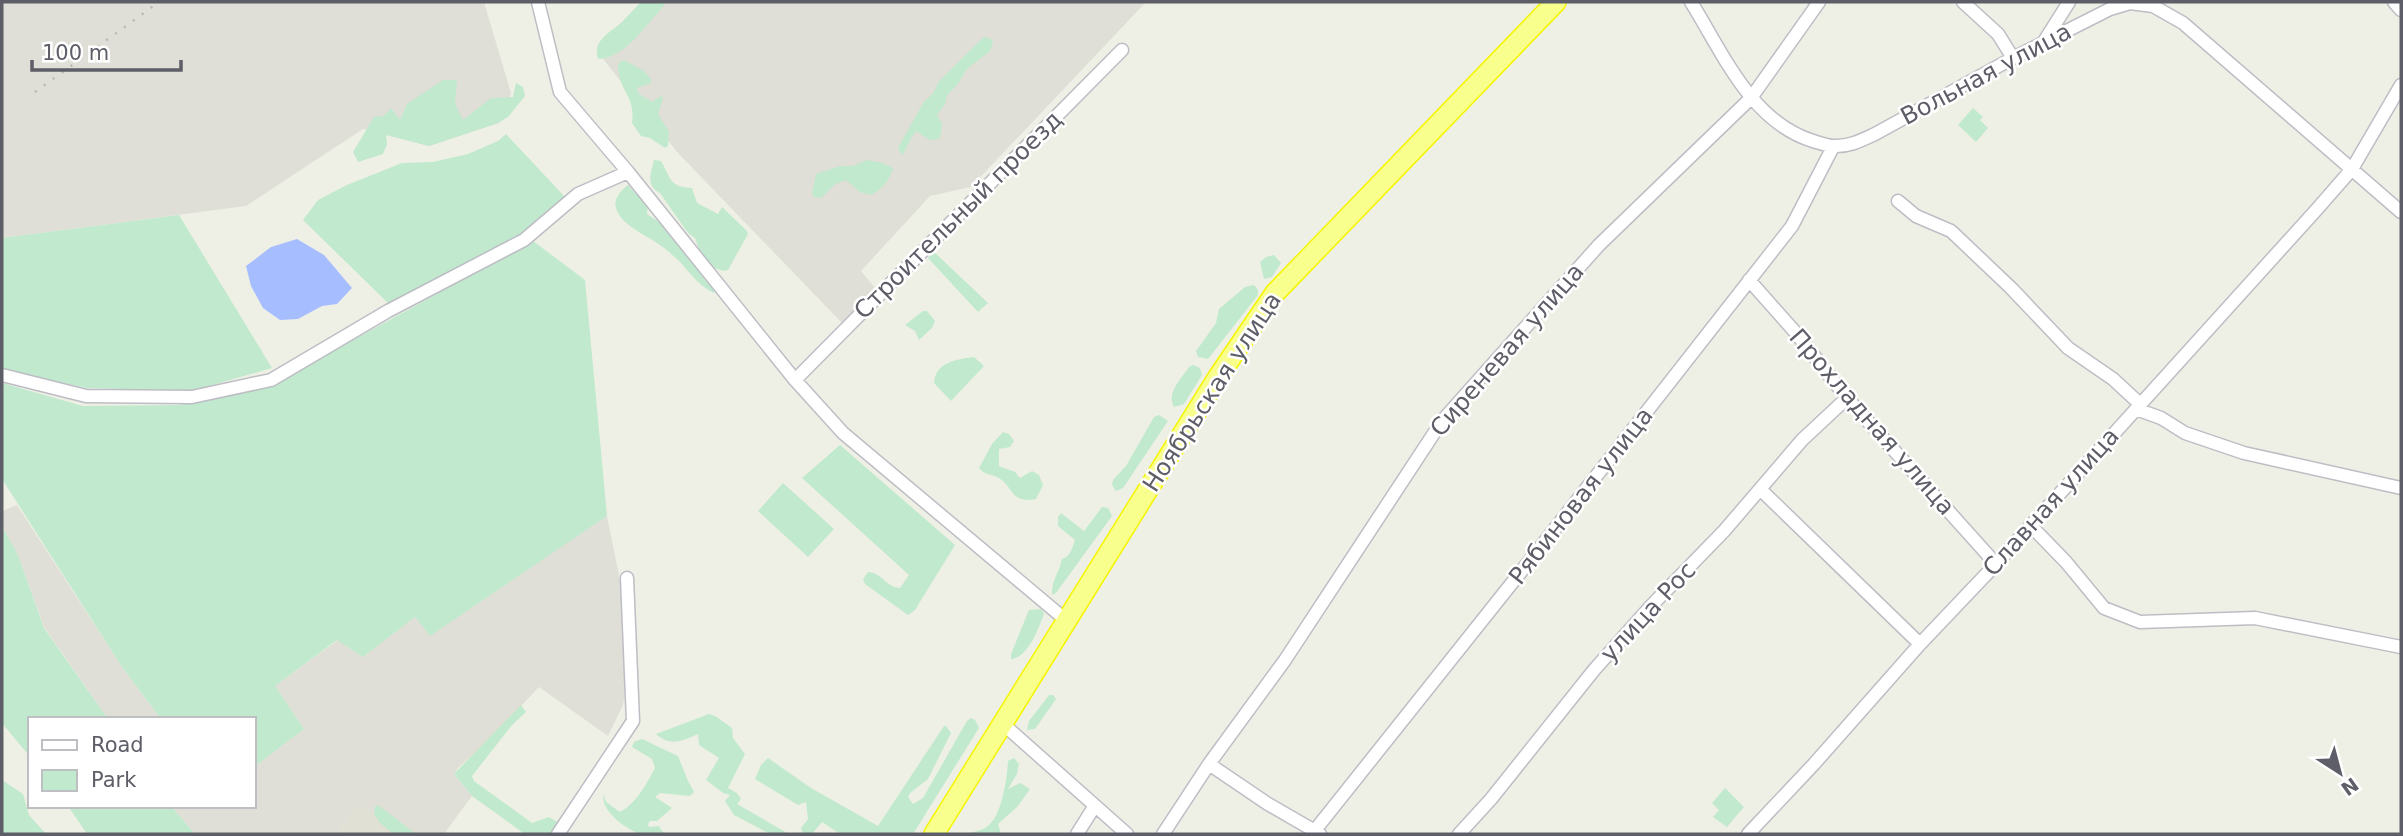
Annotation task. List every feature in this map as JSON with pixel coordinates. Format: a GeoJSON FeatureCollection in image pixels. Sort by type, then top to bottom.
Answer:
{"type":"FeatureCollection","features":[{"type":"Feature","properties":{"kind":"highway","name":"Ноябрьская улица"},"geometry":{"type":"LineString","coordinates":[[934,834],[1218,377],[1275,293],[1556,2]]}},
{"type":"Feature","properties":{"kind":"street"},"geometry":{"type":"LineString","coordinates":[[538,2],[561,92],[795,380],[843,433],[1067,621]]}},
{"type":"Feature","properties":{"kind":"street"},"geometry":{"type":"LineString","coordinates":[[1691,2],[1751,98],[1777,124],[1806,139],[1833,147]]}},
{"type":"Feature","properties":{"kind":"street","name":"Сиреневая улица"},"geometry":{"type":"LineString","coordinates":[[1163,834],[1209,764],[1285,660],[1442,421],[1599,244],[1751,98],[1819,2]]}},
{"type":"Feature","properties":{"kind":"street"},"geometry":{"type":"LineString","coordinates":[[1963,2],[1998,34],[2013,58]]}},
{"type":"Feature","properties":{"kind":"street"},"geometry":{"type":"LineString","coordinates":[[2045,40],[2069,2]]}},
{"type":"Feature","properties":{"kind":"street"},"geometry":{"type":"LineString","coordinates":[[2394,2],[2401,10]]}},
{"type":"Feature","properties":{"kind":"street","name":"Вольная улица"},"geometry":{"type":"LineString","coordinates":[[1833,147],[1852,144],[1875,135],[2045,40],[2110,9],[2130,4],[2153,6],[2183,23],[2401,212]]}},
{"type":"Feature","properties":{"kind":"street","name":"Строительный проезд"},"geometry":{"type":"LineString","coordinates":[[795,380],[1122,50]]}},
{"type":"Feature","properties":{"kind":"street","name":"Славная улица"},"geometry":{"type":"LineString","coordinates":[[1748,834],[2352,169],[2401,85]]}},
{"type":"Feature","properties":{"kind":"street","name":"Рябиновая улица"},"geometry":{"type":"LineString","coordinates":[[1316,833],[1792,226],[1833,147]]}},
{"type":"Feature","properties":{"kind":"street"},"geometry":{"type":"LineString","coordinates":[[2,375],[86,396],[192,397],[271,380],[388,311],[524,240],[578,194],[628,172]]}},
{"type":"Feature","properties":{"kind":"street"},"geometry":{"type":"LineString","coordinates":[[1898,201],[1916,216],[1951,231],[2011,288],[2068,348],[2113,379],[2138,406],[2185,433],[2244,453],[2401,488]]}},
{"type":"Feature","properties":{"kind":"street","name":"Прохладная улица"},"geometry":{"type":"LineString","coordinates":[[1749,280],[1796,333],[1847,398],[1996,564]]}},
{"type":"Feature","properties":{"kind":"street","name":"улица Рос"},"geometry":{"type":"LineString","coordinates":[[1459,834],[1491,799],[1594,670],[1724,531],[1802,440],[1847,398]]}},
{"type":"Feature","properties":{"kind":"street"},"geometry":{"type":"LineString","coordinates":[[1760,489],[1920,644]]}},
{"type":"Feature","properties":{"kind":"street"},"geometry":{"type":"LineString","coordinates":[[2030,525],[2066,562],[2104,608],[2140,622],[2255,618],[2401,647]]}},
{"type":"Feature","properties":{"kind":"street"},"geometry":{"type":"LineString","coordinates":[[558,834],[633,721],[627,578]]}},
{"type":"Feature","properties":{"kind":"street"},"geometry":{"type":"LineString","coordinates":[[1002,723],[1094,807],[1128,834]]}},
{"type":"Feature","properties":{"kind":"street"},"geometry":{"type":"LineString","coordinates":[[1209,764],[1316,833]]}},
{"type":"Feature","properties":{"kind":"street"},"geometry":{"type":"LineString","coordinates":[[1077,834],[1094,807]]}},
{"type":"Feature","properties":{"kind":"shaded area"},"geometry":{"type":"Polygon","coordinates":[[[2,2],[484,2],[511,93],[499,123],[429,146],[363,129],[246,206],[2,238],[2,2]]]}},
{"type":"Feature","properties":{"kind":"shaded area"},"geometry":{"type":"Polygon","coordinates":[[[661,2],[1146,2],[971,187],[930,196],[861,271],[877,290],[842,323],[678,153],[603,59],[661,2]]]}},
{"type":"Feature","properties":{"kind":"shaded area"},"geometry":{"type":"Polygon","coordinates":[[[17,505],[122,667],[160,717],[107,717],[44,627],[18,555],[2,526],[2,511],[17,505]]]}},
{"type":"Feature","properties":{"kind":"shaded area"},"geometry":{"type":"Polygon","coordinates":[[[607,516],[621,585],[623,646],[628,674],[623,705],[608,736],[539,687],[454,774],[472,796],[444,834],[411,834],[359,805],[335,834],[195,834],[173,808],[256,808],[256,765],[304,729],[275,686],[338,640],[363,657],[415,617],[430,635],[607,516]]]}},
{"type":"Feature","properties":{"kind":"shaded area"},"geometry":{"type":"Polygon","coordinates":[[[359,805],[411,834],[335,834],[359,805]]]}},
{"type":"Feature","properties":{"kind":"green space"},"geometry":{"type":"Polygon","coordinates":[[[641,2],[667,2],[627,46],[618,53],[598,59],[599,42],[641,2]]]}},
{"type":"Feature","properties":{"kind":"green space"},"geometry":{"type":"Polygon","coordinates":[[[984,37],[993,42],[990,51],[967,69],[947,95],[945,104],[937,115],[942,124],[940,138],[930,140],[917,131],[902,155],[898,148],[923,103],[940,80],[984,37]]]}},
{"type":"Feature","properties":{"kind":"green space"},"geometry":{"type":"Polygon","coordinates":[[[624,60],[644,71],[651,79],[651,83],[637,88],[639,94],[652,102],[661,96],[663,98],[658,114],[669,132],[668,146],[665,148],[650,138],[641,136],[632,123],[632,106],[619,73],[618,64],[624,60]]]}},
{"type":"Feature","properties":{"kind":"green space"},"geometry":{"type":"Polygon","coordinates":[[[443,80],[457,80],[455,104],[463,120],[491,98],[513,97],[516,83],[523,87],[525,96],[508,117],[498,123],[429,146],[386,135],[387,144],[383,154],[358,162],[353,152],[374,117],[384,116],[391,108],[400,120],[407,104],[443,80]]]}},
{"type":"Feature","properties":{"kind":"green space"},"geometry":{"type":"Polygon","coordinates":[[[1973,108],[1983,117],[1980,120],[1988,128],[1976,142],[1958,125],[1973,108]]]}},
{"type":"Feature","properties":{"kind":"green space"},"geometry":{"type":"Polygon","coordinates":[[[506,134],[565,197],[517,240],[392,307],[303,220],[318,200],[347,185],[402,163],[433,162],[468,154],[498,141],[506,134]]]}},
{"type":"Feature","properties":{"kind":"green space"},"geometry":{"type":"Polygon","coordinates":[[[654,160],[661,161],[675,184],[692,188],[697,203],[718,214],[722,207],[747,231],[748,234],[728,270],[711,267],[702,258],[695,238],[688,233],[652,186],[650,178],[654,160]]]}},
{"type":"Feature","properties":{"kind":"green space"},"geometry":{"type":"Polygon","coordinates":[[[867,160],[893,168],[888,180],[875,193],[871,195],[860,192],[846,180],[835,184],[821,198],[812,194],[816,174],[867,160]]]}},
{"type":"Feature","properties":{"kind":"green space"},"geometry":{"type":"Polygon","coordinates":[[[628,185],[635,193],[642,195],[648,204],[647,214],[671,230],[714,289],[714,293],[692,276],[667,250],[634,229],[619,214],[616,202],[620,192],[628,185]]]}},
{"type":"Feature","properties":{"kind":"green space"},"geometry":{"type":"Polygon","coordinates":[[[179,215],[272,368],[192,391],[87,388],[2,370],[2,238],[179,215]]]}},
{"type":"Feature","properties":{"kind":"green space"},"geometry":{"type":"Polygon","coordinates":[[[533,241],[585,280],[607,516],[430,636],[415,617],[363,657],[337,640],[275,686],[304,729],[256,765],[256,717],[160,717],[122,667],[2,479],[2,383],[83,406],[179,405],[275,383],[533,241]]]}},
{"type":"Feature","properties":{"kind":"green space"},"geometry":{"type":"Polygon","coordinates":[[[933,251],[988,303],[978,312],[928,258],[933,251]]]}},
{"type":"Feature","properties":{"kind":"green space"},"geometry":{"type":"Polygon","coordinates":[[[1274,255],[1281,263],[1272,277],[1264,279],[1260,262],[1274,255]]]}},
{"type":"Feature","properties":{"kind":"green space"},"geometry":{"type":"Polygon","coordinates":[[[1254,285],[1258,295],[1208,359],[1198,357],[1196,351],[1216,323],[1219,309],[1245,287],[1254,285]]]}},
{"type":"Feature","properties":{"kind":"green space"},"geometry":{"type":"Polygon","coordinates":[[[923,311],[927,311],[935,321],[932,328],[919,340],[915,331],[905,325],[923,311]]]}},
{"type":"Feature","properties":{"kind":"green space"},"geometry":{"type":"Polygon","coordinates":[[[974,357],[984,366],[951,401],[934,383],[938,370],[948,363],[974,357]]]}},
{"type":"Feature","properties":{"kind":"green space"},"geometry":{"type":"Polygon","coordinates":[[[1193,365],[1200,368],[1202,375],[1184,404],[1174,407],[1173,391],[1193,365]]]}},
{"type":"Feature","properties":{"kind":"green space"},"geometry":{"type":"Polygon","coordinates":[[[1159,415],[1168,421],[1123,488],[1116,491],[1112,485],[1113,480],[1126,466],[1154,417],[1159,415]]]}},
{"type":"Feature","properties":{"kind":"green space"},"geometry":{"type":"Polygon","coordinates":[[[1003,432],[1009,434],[1014,441],[1010,447],[999,449],[999,466],[1015,472],[1020,478],[1032,471],[1039,475],[1043,485],[1036,499],[1017,497],[1004,482],[979,468],[992,444],[1003,432]]]}},
{"type":"Feature","properties":{"kind":"green space"},"geometry":{"type":"Polygon","coordinates":[[[840,445],[955,545],[915,610],[908,615],[865,584],[863,579],[868,572],[873,573],[891,586],[900,588],[909,575],[802,478],[840,445]]]}},
{"type":"Feature","properties":{"kind":"green space"},"geometry":{"type":"Polygon","coordinates":[[[783,483],[834,529],[808,557],[758,511],[783,483]]]}},
{"type":"Feature","properties":{"kind":"green space"},"geometry":{"type":"Polygon","coordinates":[[[1102,507],[1108,508],[1112,516],[1052,595],[1062,559],[1069,554],[1075,540],[1058,526],[1058,517],[1061,513],[1084,531],[1102,507]]]}},
{"type":"Feature","properties":{"kind":"green space"},"geometry":{"type":"Polygon","coordinates":[[[2,526],[18,555],[44,628],[107,717],[28,717],[28,755],[2,723],[2,526]]]}},
{"type":"Feature","properties":{"kind":"green space"},"geometry":{"type":"Polygon","coordinates":[[[1041,609],[1044,614],[1028,648],[1011,659],[1029,610],[1041,609]]]}},
{"type":"Feature","properties":{"kind":"green space"},"geometry":{"type":"Polygon","coordinates":[[[1049,695],[1056,699],[1035,729],[1027,730],[1029,721],[1049,695]]]}},
{"type":"Feature","properties":{"kind":"green space"},"geometry":{"type":"Polygon","coordinates":[[[521,705],[526,712],[512,725],[472,776],[474,781],[532,823],[549,817],[559,823],[552,834],[522,834],[472,796],[454,774],[521,705]]]}},
{"type":"Feature","properties":{"kind":"green space"},"geometry":{"type":"Polygon","coordinates":[[[709,714],[732,728],[733,738],[745,754],[728,788],[741,799],[737,804],[789,834],[770,834],[734,815],[725,801],[730,795],[706,780],[719,758],[699,745],[698,734],[672,742],[656,734],[709,714]]]}},
{"type":"Feature","properties":{"kind":"green space"},"geometry":{"type":"Polygon","coordinates":[[[971,718],[979,728],[913,834],[840,834],[822,822],[812,834],[803,834],[801,828],[808,819],[806,802],[798,805],[755,779],[761,765],[768,758],[811,788],[878,826],[946,726],[951,733],[928,779],[908,797],[913,804],[923,798],[971,718]]]}},
{"type":"Feature","properties":{"kind":"green space"},"geometry":{"type":"Polygon","coordinates":[[[642,739],[678,756],[694,792],[690,796],[660,793],[655,797],[672,808],[657,821],[650,821],[648,824],[649,827],[659,826],[664,834],[644,835],[629,829],[615,819],[604,801],[604,795],[606,802],[620,812],[636,799],[645,786],[655,768],[652,759],[632,747],[634,742],[642,739]]]}},
{"type":"Feature","properties":{"kind":"green space"},"geometry":{"type":"Polygon","coordinates":[[[1014,758],[1019,764],[1017,774],[1008,789],[1020,783],[1030,789],[1018,806],[998,824],[1001,834],[969,834],[985,828],[996,816],[1008,761],[1014,758]]]}},
{"type":"Feature","properties":{"kind":"green space"},"geometry":{"type":"Polygon","coordinates":[[[2,780],[23,794],[29,815],[46,834],[2,834],[2,780]]]}},
{"type":"Feature","properties":{"kind":"green space"},"geometry":{"type":"Polygon","coordinates":[[[1725,788],[1744,807],[1727,827],[1713,817],[1719,810],[1712,803],[1725,788]]]}},
{"type":"Feature","properties":{"kind":"green space"},"geometry":{"type":"Polygon","coordinates":[[[378,805],[416,834],[393,834],[374,814],[378,805]]]}},
{"type":"Feature","properties":{"kind":"green space"},"geometry":{"type":"Polygon","coordinates":[[[69,808],[173,808],[195,834],[87,834],[69,808]]]}},
{"type":"Feature","properties":{"kind":"water"},"geometry":{"type":"Polygon","coordinates":[[[297,239],[324,255],[352,288],[337,304],[322,306],[298,319],[280,320],[263,308],[251,286],[246,266],[271,247],[297,239]]]}},
{"type":"Feature","properties":{"kind":"railway"},"geometry":{"type":"LineString","coordinates":[[35,92],[159,2]]}}]}
